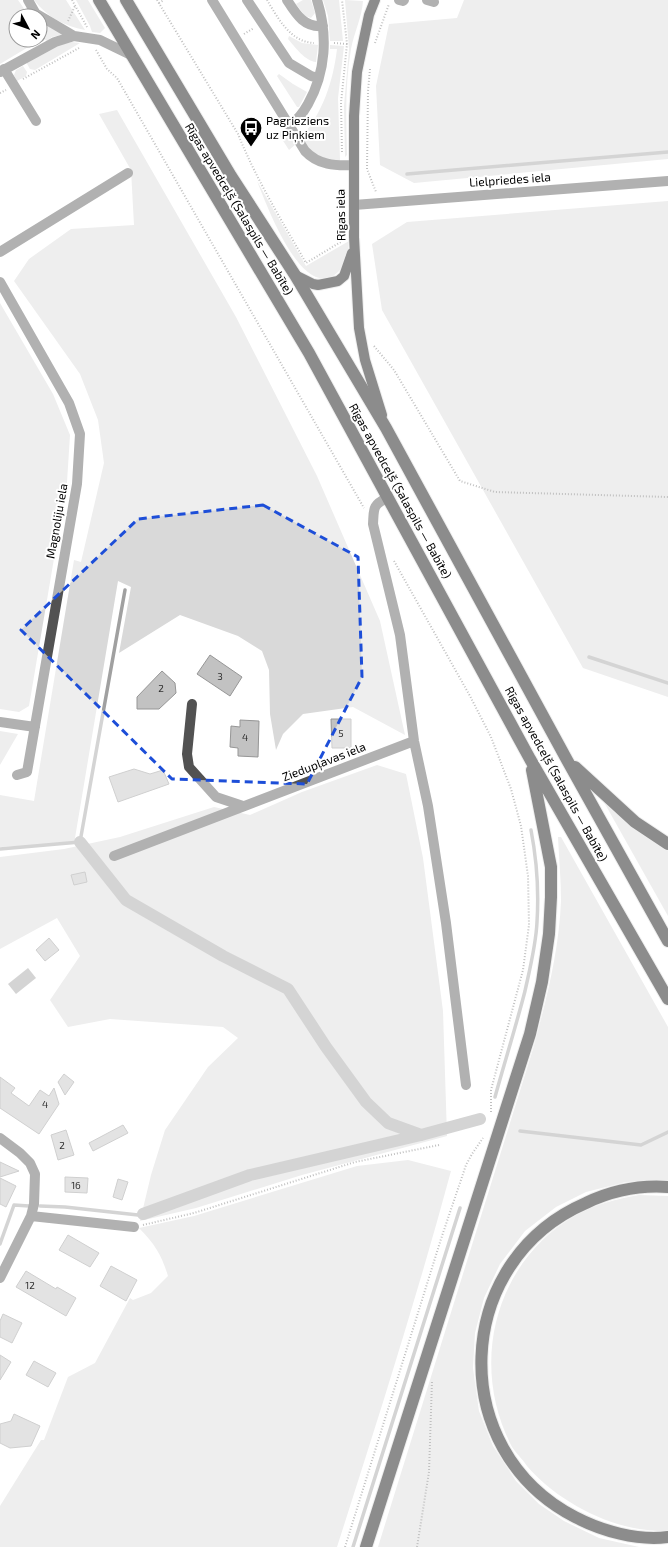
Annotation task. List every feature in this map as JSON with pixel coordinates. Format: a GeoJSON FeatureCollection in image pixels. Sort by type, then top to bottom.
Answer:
{"type":"FeatureCollection","features":[{"type":"Feature","properties":{"kind":"highway","name":"Rīgas apvedceļš (Salaspils — Babīte)"},"geometry":{"type":"LineString","coordinates":[[99,0],[309,353],[530,758],[668,999]]}},
{"type":"Feature","properties":{"kind":"highway","name":"Rīgas apvedceļš (Salaspils — Babīte)"},"geometry":{"type":"LineString","coordinates":[[126,0],[231,176],[295,275],[386,428],[567,760],[668,941]]}},
{"type":"Feature","properties":{"kind":"highway"},"geometry":{"type":"LineString","coordinates":[[366,1547],[530,1034],[542,982],[549,934],[551,867],[530,758]]}},
{"type":"Feature","properties":{"kind":"highway"},"geometry":{"type":"LineString","coordinates":[[567,760],[635,822],[668,844]]}},
{"type":"Feature","properties":{"kind":"highway"},"geometry":{"type":"LineString","coordinates":[[668,1187],[644,1187],[605,1195],[571,1209],[539,1232],[521,1251],[508,1269],[491,1304],[482,1340],[481,1372],[489,1414],[500,1440],[508,1456],[527,1482],[540,1495],[564,1511],[596,1527],[645,1537],[668,1537]]}},
{"type":"Feature","properties":{"kind":"main road","name":"Rīgas iela"},"geometry":{"type":"LineString","coordinates":[[375,0],[369,15],[357,72],[354,116],[354,241],[359,328],[364,360],[386,428]]}},
{"type":"Feature","properties":{"kind":"main road"},"geometry":{"type":"LineString","coordinates":[[295,275],[313,284],[324,284],[338,281],[344,276],[348,269],[354,241]]}},
{"type":"Feature","properties":{"kind":"street"},"geometry":{"type":"LineString","coordinates":[[212,0],[290,125],[300,144],[310,156],[316,160],[333,165],[354,165]]}},
{"type":"Feature","properties":{"kind":"street"},"geometry":{"type":"LineString","coordinates":[[247,0],[289,63],[311,76],[318,78]]}},
{"type":"Feature","properties":{"kind":"street"},"geometry":{"type":"LineString","coordinates":[[287,0],[303,21],[314,26],[323,26]]}},
{"type":"Feature","properties":{"kind":"street"},"geometry":{"type":"LineString","coordinates":[[290,125],[297,121],[313,95],[323,57],[323,26],[317,0]]}},
{"type":"Feature","properties":{"kind":"street"},"geometry":{"type":"LineString","coordinates":[[399,0],[404,0]]}},
{"type":"Feature","properties":{"kind":"street"},"geometry":{"type":"LineString","coordinates":[[48,21],[74,36],[100,40],[131,55]]}},
{"type":"Feature","properties":{"kind":"street"},"geometry":{"type":"LineString","coordinates":[[36,121],[14,85],[2,71],[54,42],[74,36]]}},
{"type":"Feature","properties":{"kind":"street"},"geometry":{"type":"LineString","coordinates":[[34,53],[36,48]]}},
{"type":"Feature","properties":{"kind":"street"},"geometry":{"type":"LineString","coordinates":[[0,252],[128,173]]}},
{"type":"Feature","properties":{"kind":"street","name":"Lielpriedes iela"},"geometry":{"type":"LineString","coordinates":[[354,205],[668,182]]}},
{"type":"Feature","properties":{"kind":"street","name":"Magnoliju iela"},"geometry":{"type":"LineString","coordinates":[[0,282],[69,403],[80,434],[78,484],[27,772],[17,775]]}},
{"type":"Feature","properties":{"kind":"street"},"geometry":{"type":"LineString","coordinates":[[387,498],[379,502],[374,508],[373,524],[400,635],[414,741],[428,806],[446,923],[466,1085]]}},
{"type":"Feature","properties":{"kind":"street"},"geometry":{"type":"LineString","coordinates":[[192,704],[187,754],[188,767],[216,797],[243,806]]}},
{"type":"Feature","properties":{"kind":"street"},"geometry":{"type":"LineString","coordinates":[[0,722],[35,727]]}},
{"type":"Feature","properties":{"kind":"street","name":"Ziedupļavas iela"},"geometry":{"type":"LineString","coordinates":[[114,856],[414,741]]}},
{"type":"Feature","properties":{"kind":"street"},"geometry":{"type":"LineString","coordinates":[[0,1138],[20,1153],[30,1163],[35,1174],[34,1204],[31,1216],[0,1278]]}},
{"type":"Feature","properties":{"kind":"street"},"geometry":{"type":"LineString","coordinates":[[31,1216],[134,1227]]}},
{"type":"Feature","properties":{"kind":"path"},"geometry":{"type":"LineString","coordinates":[[72,0],[89,32]]}},
{"type":"Feature","properties":{"kind":"path"},"geometry":{"type":"LineString","coordinates":[[157,0],[238,134],[244,151],[265,191],[306,263],[348,237],[354,241]]}},
{"type":"Feature","properties":{"kind":"path"},"geometry":{"type":"LineString","coordinates":[[159,4],[164,0]]}},
{"type":"Feature","properties":{"kind":"path"},"geometry":{"type":"LineString","coordinates":[[374,48],[390,0]]}},
{"type":"Feature","properties":{"kind":"path"},"geometry":{"type":"LineString","coordinates":[[65,30],[75,6]]}},
{"type":"Feature","properties":{"kind":"path"},"geometry":{"type":"LineString","coordinates":[[94,44],[107,69],[117,78],[373,524]]}},
{"type":"Feature","properties":{"kind":"path"},"geometry":{"type":"LineString","coordinates":[[0,93],[81,46]]}},
{"type":"Feature","properties":{"kind":"path"},"geometry":{"type":"LineString","coordinates":[[371,62],[368,91],[367,169],[378,195],[379,203]]}},
{"type":"Feature","properties":{"kind":"path"},"geometry":{"type":"LineString","coordinates":[[374,346],[394,370],[460,481],[495,492],[668,497]]}},
{"type":"Feature","properties":{"kind":"path"},"geometry":{"type":"LineString","coordinates":[[392,558],[470,696],[491,737],[510,789],[521,826],[528,876],[529,926],[523,970],[491,1090],[491,1116]]}},
{"type":"Feature","properties":{"kind":"path"},"geometry":{"type":"LineString","coordinates":[[345,1547],[441,1239],[461,1180],[472,1154],[486,1134]]}},
{"type":"Feature","properties":{"kind":"path"},"geometry":{"type":"LineString","coordinates":[[134,1227],[194,1213],[355,1162],[439,1145]]}},
{"type":"Feature","properties":{"kind":"path"},"geometry":{"type":"LineString","coordinates":[[417,1547],[429,1472],[432,1379]]}},
{"type":"Feature","properties":{"kind":"highlighted area"},"geometry":{"type":"Polygon","coordinates":[[[263,505],[358,557],[362,677],[307,784],[172,779],[21,630],[138,519],[263,505]]]}},
{"type":"Feature","properties":{"kind":"shaded area"},"geometry":{"type":"Polygon","coordinates":[[[0,0],[18,0],[24,8],[8,8],[8,48],[27,48],[0,64],[0,0]]]}},
{"type":"Feature","properties":{"kind":"shaded area"},"geometry":{"type":"Polygon","coordinates":[[[34,0],[66,0],[85,30],[56,20],[48,14],[48,8],[41,8],[34,0]]]}},
{"type":"Feature","properties":{"kind":"shaded area"},"geometry":{"type":"Polygon","coordinates":[[[76,0],[88,0],[105,28],[100,33],[92,32],[76,0]]]}},
{"type":"Feature","properties":{"kind":"shaded area"},"geometry":{"type":"Polygon","coordinates":[[[303,0],[311,0],[315,13],[311,18],[305,16],[296,4],[303,0]]]}},
{"type":"Feature","properties":{"kind":"shaded area"},"geometry":{"type":"Polygon","coordinates":[[[323,0],[339,0],[343,41],[330,41],[328,16],[323,0]]]}},
{"type":"Feature","properties":{"kind":"shaded area"},"geometry":{"type":"Polygon","coordinates":[[[345,0],[363,1],[352,43],[349,62],[346,102],[347,155],[345,157],[344,106],[349,49],[345,0]]]}},
{"type":"Feature","properties":{"kind":"shaded area"},"geometry":{"type":"Polygon","coordinates":[[[464,0],[668,0],[668,159],[414,183],[380,165],[376,86],[389,24],[457,18],[464,0]]]}},
{"type":"Feature","properties":{"kind":"shaded area"},"geometry":{"type":"Polygon","coordinates":[[[48,25],[62,32],[61,35],[52,37],[48,40],[48,25]]]}},
{"type":"Feature","properties":{"kind":"shaded area"},"geometry":{"type":"Polygon","coordinates":[[[289,36],[302,43],[318,45],[316,62],[308,59],[300,53],[288,39],[289,36]]]}},
{"type":"Feature","properties":{"kind":"shaded area"},"geometry":{"type":"Polygon","coordinates":[[[72,42],[80,43],[35,70],[30,69],[26,62],[61,44],[72,42]]]}},
{"type":"Feature","properties":{"kind":"shaded area"},"geometry":{"type":"Polygon","coordinates":[[[330,45],[344,46],[338,98],[339,161],[332,161],[312,153],[301,138],[315,118],[330,85],[337,49],[330,49],[330,45]]]}},
{"type":"Feature","properties":{"kind":"shaded area"},"geometry":{"type":"Polygon","coordinates":[[[23,66],[27,72],[26,76],[17,81],[14,75],[16,70],[23,66]]]}},
{"type":"Feature","properties":{"kind":"shaded area"},"geometry":{"type":"Polygon","coordinates":[[[279,74],[307,92],[299,107],[297,107],[277,76],[279,74]]]}},
{"type":"Feature","properties":{"kind":"shaded area"},"geometry":{"type":"Polygon","coordinates":[[[117,110],[236,317],[317,476],[380,621],[405,735],[353,707],[303,714],[283,734],[276,750],[270,714],[269,670],[262,651],[238,636],[180,615],[119,653],[131,587],[118,581],[74,844],[0,847],[0,795],[34,801],[74,560],[81,562],[104,463],[98,420],[80,374],[14,281],[29,259],[71,229],[134,225],[131,170],[99,114],[117,110]]]}},
{"type":"Feature","properties":{"kind":"shaded area"},"geometry":{"type":"Polygon","coordinates":[[[286,128],[296,144],[289,150],[278,133],[286,128]]]}},
{"type":"Feature","properties":{"kind":"shaded area"},"geometry":{"type":"Polygon","coordinates":[[[257,181],[306,266],[349,241],[345,261],[337,273],[333,276],[320,278],[308,272],[296,260],[276,226],[257,181]]]}},
{"type":"Feature","properties":{"kind":"shaded area"},"geometry":{"type":"Polygon","coordinates":[[[668,201],[668,697],[583,668],[382,310],[372,244],[407,222],[668,201]]]}},
{"type":"Feature","properties":{"kind":"shaded area"},"geometry":{"type":"Polygon","coordinates":[[[0,303],[53,394],[70,435],[67,482],[29,706],[19,712],[0,709],[0,303]]]}},
{"type":"Feature","properties":{"kind":"shaded area"},"geometry":{"type":"Polygon","coordinates":[[[0,731],[18,734],[0,765],[0,731]]]}},
{"type":"Feature","properties":{"kind":"shaded area"},"geometry":{"type":"Polygon","coordinates":[[[377,765],[406,774],[423,858],[443,1011],[447,1136],[302,1175],[196,1208],[140,1221],[151,1175],[165,1130],[208,1067],[238,1038],[223,1027],[110,1019],[68,1027],[50,1000],[80,956],[57,918],[0,949],[0,857],[64,849],[120,837],[214,807],[250,815],[302,792],[377,765]]]}},
{"type":"Feature","properties":{"kind":"shaded area"},"geometry":{"type":"Polygon","coordinates":[[[603,799],[668,849],[668,916],[605,804],[603,799]]]}},
{"type":"Feature","properties":{"kind":"shaded area"},"geometry":{"type":"Polygon","coordinates":[[[558,837],[561,837],[668,1027],[668,1180],[626,1182],[586,1192],[556,1207],[525,1231],[500,1264],[484,1298],[475,1333],[473,1368],[479,1411],[493,1446],[516,1481],[539,1504],[564,1521],[599,1538],[639,1547],[378,1547],[543,1013],[555,958],[560,920],[561,893],[558,837]]]}},
{"type":"Feature","properties":{"kind":"shaded area"},"geometry":{"type":"Polygon","coordinates":[[[28,968],[36,978],[16,994],[8,984],[28,968]]]}},
{"type":"Feature","properties":{"kind":"shaded area"},"geometry":{"type":"Polygon","coordinates":[[[408,1160],[451,1171],[411,1312],[337,1547],[0,1547],[0,1506],[41,1440],[44,1440],[68,1377],[95,1363],[130,1298],[133,1300],[151,1293],[168,1276],[157,1250],[139,1228],[194,1216],[357,1166],[408,1160]]]}},
{"type":"Feature","properties":{"kind":"shaded area"},"geometry":{"type":"Polygon","coordinates":[[[639,1195],[668,1196],[668,1531],[647,1530],[614,1523],[581,1508],[551,1489],[538,1478],[512,1447],[499,1415],[492,1383],[492,1350],[497,1318],[508,1287],[525,1260],[548,1235],[576,1215],[606,1202],[639,1195]]]}},
{"type":"Feature","properties":{"kind":"building"},"geometry":{"type":"Polygon","coordinates":[[[210,655],[242,677],[230,696],[197,674],[210,655]]]}},
{"type":"Feature","properties":{"kind":"building"},"geometry":{"type":"Polygon","coordinates":[[[162,671],[175,683],[176,693],[159,709],[137,709],[137,697],[162,671]]]}},
{"type":"Feature","properties":{"kind":"building"},"geometry":{"type":"Polygon","coordinates":[[[331,719],[351,719],[351,748],[332,748],[331,719]]]}},
{"type":"Feature","properties":{"kind":"building"},"geometry":{"type":"Polygon","coordinates":[[[240,720],[259,721],[258,757],[238,756],[238,748],[230,747],[231,726],[240,727],[240,720]]]}},
{"type":"Feature","properties":{"kind":"building"},"geometry":{"type":"Polygon","coordinates":[[[134,769],[150,774],[163,770],[169,784],[118,802],[109,777],[134,769]]]}},
{"type":"Feature","properties":{"kind":"building"},"geometry":{"type":"Polygon","coordinates":[[[85,872],[87,882],[74,885],[71,875],[85,872]]]}},
{"type":"Feature","properties":{"kind":"building"},"geometry":{"type":"Polygon","coordinates":[[[49,938],[59,950],[45,961],[36,950],[49,938]]]}},
{"type":"Feature","properties":{"kind":"building"},"geometry":{"type":"Polygon","coordinates":[[[64,1074],[74,1082],[65,1095],[58,1082],[64,1074]]]}},
{"type":"Feature","properties":{"kind":"building"},"geometry":{"type":"Polygon","coordinates":[[[0,1077],[15,1088],[11,1093],[29,1106],[40,1090],[49,1096],[54,1088],[59,1104],[39,1134],[0,1108],[0,1077]]]}},
{"type":"Feature","properties":{"kind":"building"},"geometry":{"type":"Polygon","coordinates":[[[123,1125],[128,1133],[93,1151],[89,1143],[123,1125]]]}},
{"type":"Feature","properties":{"kind":"building"},"geometry":{"type":"Polygon","coordinates":[[[66,1130],[74,1155],[58,1160],[51,1135],[66,1130]]]}},
{"type":"Feature","properties":{"kind":"building"},"geometry":{"type":"Polygon","coordinates":[[[0,1162],[19,1171],[0,1177],[0,1162]]]}},
{"type":"Feature","properties":{"kind":"building"},"geometry":{"type":"Polygon","coordinates":[[[65,1177],[88,1178],[87,1193],[65,1192],[65,1177]]]}},
{"type":"Feature","properties":{"kind":"building"},"geometry":{"type":"Polygon","coordinates":[[[0,1178],[16,1186],[6,1207],[0,1204],[0,1178]]]}},
{"type":"Feature","properties":{"kind":"building"},"geometry":{"type":"Polygon","coordinates":[[[118,1179],[128,1182],[122,1200],[113,1197],[118,1179]]]}},
{"type":"Feature","properties":{"kind":"building"},"geometry":{"type":"Polygon","coordinates":[[[68,1235],[99,1253],[90,1267],[59,1250],[68,1235]]]}},
{"type":"Feature","properties":{"kind":"building"},"geometry":{"type":"Polygon","coordinates":[[[111,1266],[137,1280],[126,1301],[100,1286],[111,1266]]]}},
{"type":"Feature","properties":{"kind":"building"},"geometry":{"type":"Polygon","coordinates":[[[26,1271],[56,1289],[57,1287],[76,1298],[66,1316],[16,1287],[26,1271]]]}},
{"type":"Feature","properties":{"kind":"building"},"geometry":{"type":"Polygon","coordinates":[[[3,1314],[22,1323],[12,1343],[0,1337],[0,1321],[3,1314]]]}},
{"type":"Feature","properties":{"kind":"building"},"geometry":{"type":"Polygon","coordinates":[[[0,1355],[11,1362],[0,1380],[0,1355]]]}},
{"type":"Feature","properties":{"kind":"building"},"geometry":{"type":"Polygon","coordinates":[[[34,1361],[56,1373],[48,1387],[26,1375],[34,1361]]]}},
{"type":"Feature","properties":{"kind":"building"},"geometry":{"type":"Polygon","coordinates":[[[14,1414],[40,1426],[31,1446],[10,1448],[0,1443],[0,1424],[11,1421],[14,1414]]]}},
{"type":"Feature","properties":{"kind":"waterway"},"geometry":{"type":"LineString","coordinates":[[407,174],[668,152]]}},
{"type":"Feature","properties":{"kind":"waterway"},"geometry":{"type":"LineString","coordinates":[[0,849],[80,842],[125,590]]}},
{"type":"Feature","properties":{"kind":"waterway"},"geometry":{"type":"LineString","coordinates":[[589,657],[668,683]]}},
{"type":"Feature","properties":{"kind":"waterway"},"geometry":{"type":"LineString","coordinates":[[495,1097],[525,991],[535,939],[538,910],[538,887],[531,830]]}},
{"type":"Feature","properties":{"kind":"waterway"},"geometry":{"type":"LineString","coordinates":[[80,842],[126,900],[223,956],[288,989],[326,1047],[366,1102],[388,1123],[421,1135]]}},
{"type":"Feature","properties":{"kind":"waterway"},"geometry":{"type":"LineString","coordinates":[[143,1214],[250,1175],[421,1135],[480,1119]]}},
{"type":"Feature","properties":{"kind":"waterway"},"geometry":{"type":"LineString","coordinates":[[520,1131],[641,1145],[668,1132]]}},
{"type":"Feature","properties":{"kind":"waterway"},"geometry":{"type":"LineString","coordinates":[[0,1244],[14,1205],[29,1206]]}},
{"type":"Feature","properties":{"kind":"waterway"},"geometry":{"type":"LineString","coordinates":[[40,1206],[65,1207],[138,1215],[143,1214]]}},
{"type":"Feature","properties":{"kind":"waterway"},"geometry":{"type":"LineString","coordinates":[[353,1547],[460,1208]]}},
{"type":"Feature","properties":{"kind":"place","name":"Pagrieziens uz Piņķiem"},"geometry":{"type":"Point","coordinates":[251,148]}}]}
